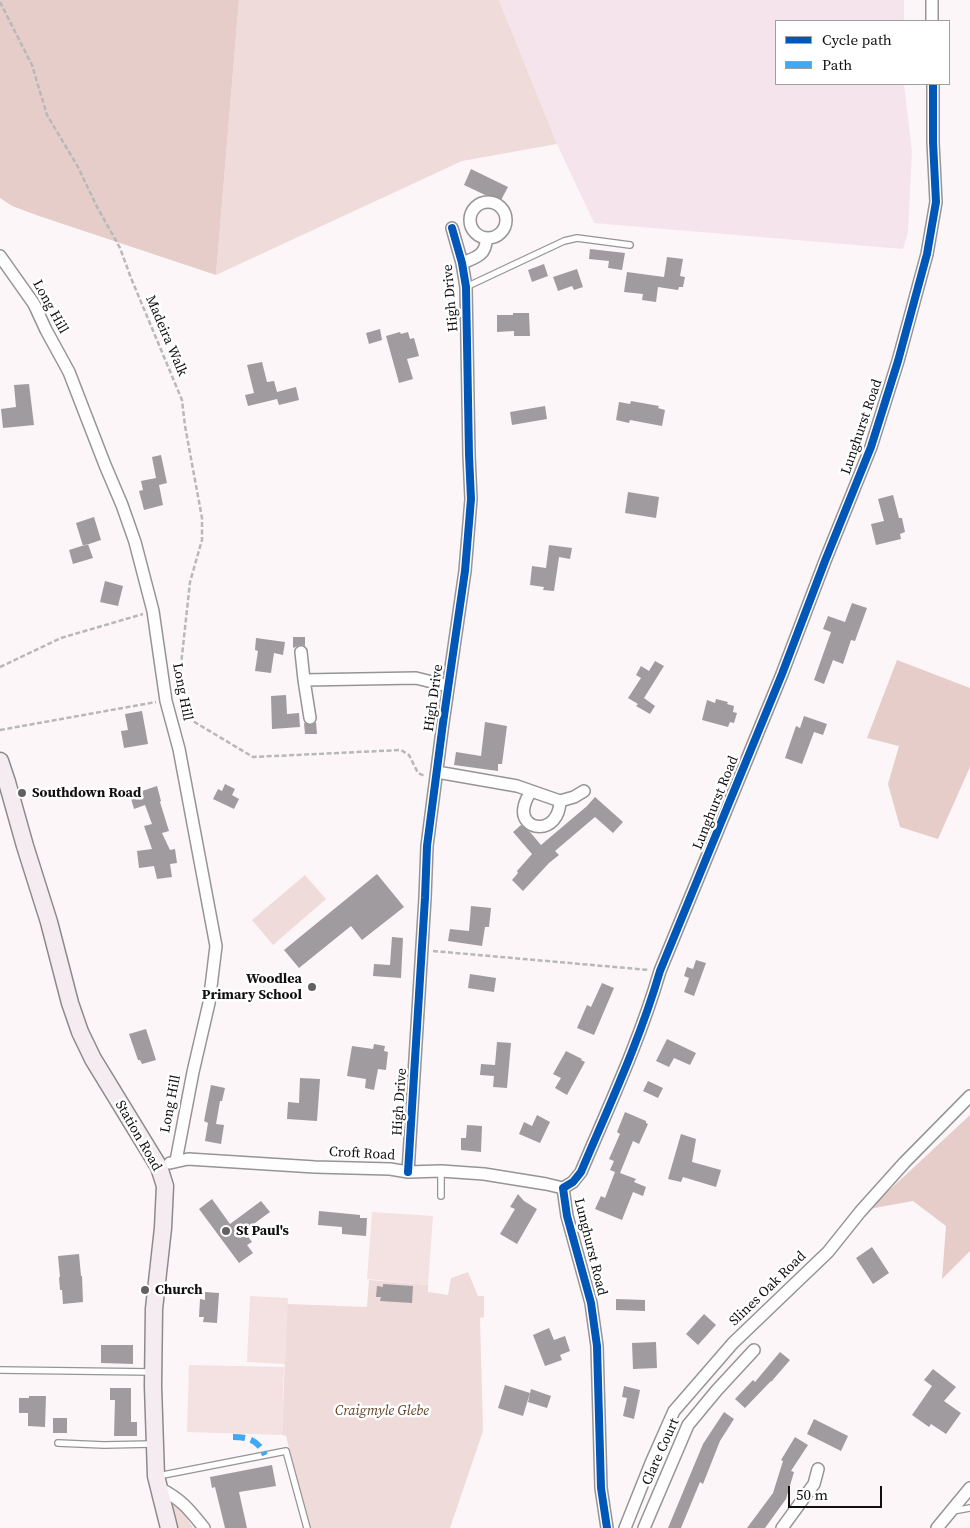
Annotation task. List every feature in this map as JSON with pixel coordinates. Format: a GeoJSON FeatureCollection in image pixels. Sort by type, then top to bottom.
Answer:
{"type":"FeatureCollection","features":[{"type":"Feature","properties":{"kind":"street"},"geometry":{"type":"LineString","coordinates":[[932,0],[932,20]]}},
{"type":"Feature","properties":{"kind":"street","name":"Lunghurst Road"},"geometry":{"type":"LineString","coordinates":[[607,1528],[602,1488],[597,1346],[591,1303],[567,1216],[564,1188],[574,1182],[581,1172],[649,1009],[660,971],[782,674],[831,544],[871,447],[898,361],[927,254],[936,202],[933,85]]}},
{"type":"Feature","properties":{"kind":"street","name":"High Drive"},"geometry":{"type":"LineString","coordinates":[[408,1172],[427,846],[466,562],[471,499],[466,287],[462,263],[452,228]]}},
{"type":"Feature","properties":{"kind":"street"},"geometry":{"type":"LineString","coordinates":[[462,263],[481,254],[486,246],[486,238]]}},
{"type":"Feature","properties":{"kind":"street","name":"Long Hill"},"geometry":{"type":"LineString","coordinates":[[0,256],[34,304],[69,372],[122,504],[135,542],[153,611],[167,703],[179,749],[216,946],[209,1004],[191,1082],[176,1161]]}},
{"type":"Feature","properties":{"kind":"street"},"geometry":{"type":"LineString","coordinates":[[301,652],[310,718]]}},
{"type":"Feature","properties":{"kind":"street"},"geometry":{"type":"LineString","coordinates":[[304,680],[385,677],[416,678],[448,686]]}},
{"type":"Feature","properties":{"kind":"street","name":"Station Road"},"geometry":{"type":"LineString","coordinates":[[0,761],[80,1032],[93,1059],[158,1166],[165,1186],[163,1228],[154,1309],[152,1372],[158,1482],[169,1528]]}},
{"type":"Feature","properties":{"kind":"street"},"geometry":{"type":"LineString","coordinates":[[436,777],[517,786],[560,801],[574,797],[584,791]]}},
{"type":"Feature","properties":{"kind":"street"},"geometry":{"type":"LineString","coordinates":[[531,791],[524,808],[524,814],[527,820],[534,826],[546,826],[551,823],[560,810],[560,801]]}},
{"type":"Feature","properties":{"kind":"street","name":"Slines Oak Road"},"geometry":{"type":"LineString","coordinates":[[625,1528],[674,1411],[733,1343],[828,1252],[860,1212],[904,1163],[970,1096]]}},
{"type":"Feature","properties":{"kind":"street","name":"Croft Road"},"geometry":{"type":"LineString","coordinates":[[158,1166],[188,1159],[316,1167],[390,1169],[408,1172],[484,1174],[564,1188]]}},
{"type":"Feature","properties":{"kind":"street","name":"Clare Court"},"geometry":{"type":"LineString","coordinates":[[644,1528],[688,1425],[754,1350]]}},
{"type":"Feature","properties":{"kind":"street"},"geometry":{"type":"LineString","coordinates":[[782,1528],[814,1484],[818,1469]]}},
{"type":"Feature","properties":{"kind":"street"},"geometry":{"type":"LineString","coordinates":[[158,1482],[186,1506],[204,1528]]}},
{"type":"Feature","properties":{"kind":"street"},"geometry":{"type":"LineString","coordinates":[[937,1528],[970,1488]]}},
{"type":"Feature","properties":{"kind":"lane"},"geometry":{"type":"LineString","coordinates":[[466,287],[564,241],[576,238],[630,245]]}},
{"type":"Feature","properties":{"kind":"lane"},"geometry":{"type":"LineString","coordinates":[[440,1172],[441,1196]]}},
{"type":"Feature","properties":{"kind":"lane"},"geometry":{"type":"LineString","coordinates":[[0,1370],[152,1372]]}},
{"type":"Feature","properties":{"kind":"lane"},"geometry":{"type":"LineString","coordinates":[[58,1443],[104,1445],[155,1444]]}},
{"type":"Feature","properties":{"kind":"lane"},"geometry":{"type":"LineString","coordinates":[[158,1482],[286,1451],[306,1528]]}},
{"type":"Feature","properties":{"kind":"lane"},"geometry":{"type":"LineString","coordinates":[[951,1511],[970,1508]]}},
{"type":"Feature","properties":{"kind":"path"},"geometry":{"type":"LineString","coordinates":[[0,667],[61,638],[153,611]]}},
{"type":"Feature","properties":{"kind":"path"},"geometry":{"type":"LineString","coordinates":[[0,730],[167,703],[253,757],[401,750],[409,756],[418,773],[436,777]]}},
{"type":"Feature","properties":{"kind":"path"},"geometry":{"type":"LineString","coordinates":[[422,950],[660,971]]}},
{"type":"Feature","properties":{"kind":"shaded area"},"geometry":{"type":"Polygon","coordinates":[[[0,0],[239,0],[216,275],[39,216],[12,206],[0,198],[0,0]]]}},
{"type":"Feature","properties":{"kind":"shaded area"},"geometry":{"type":"Polygon","coordinates":[[[499,0],[904,0],[904,20],[775,20],[775,85],[904,85],[912,152],[908,232],[903,249],[594,223],[557,144],[499,0]]]}},
{"type":"Feature","properties":{"kind":"shaded area"},"geometry":{"type":"Polygon","coordinates":[[[897,660],[970,688],[970,767],[938,839],[900,827],[888,784],[899,746],[867,738],[897,660]]]}},
{"type":"Feature","properties":{"kind":"shaded area"},"geometry":{"type":"Polygon","coordinates":[[[970,1115],[970,1251],[942,1279],[946,1226],[913,1201],[869,1209],[970,1115]]]}},
{"type":"Feature","properties":{"kind":"shaded area"},"geometry":{"type":"Polygon","coordinates":[[[372,1212],[433,1216],[428,1285],[367,1279],[372,1212]]]}},
{"type":"Feature","properties":{"kind":"shaded area"},"geometry":{"type":"Polygon","coordinates":[[[250,1296],[288,1298],[285,1364],[247,1362],[250,1296]]]}},
{"type":"Feature","properties":{"kind":"shaded area"},"geometry":{"type":"Polygon","coordinates":[[[189,1365],[284,1367],[282,1435],[187,1432],[189,1365]]]}},
{"type":"Feature","properties":{"kind":"green space"},"geometry":{"type":"Polygon","coordinates":[[[239,0],[499,0],[557,144],[462,161],[216,275],[239,0]]]}},
{"type":"Feature","properties":{"kind":"green space"},"geometry":{"type":"Polygon","coordinates":[[[305,875],[326,899],[273,945],[252,920],[305,875]]]}},
{"type":"Feature","properties":{"kind":"green space","name":"Craigmyle Glebe"},"geometry":{"type":"Polygon","coordinates":[[[468,1272],[478,1296],[484,1296],[484,1317],[480,1318],[483,1431],[450,1528],[309,1528],[286,1436],[282,1435],[287,1304],[367,1307],[369,1280],[428,1285],[428,1292],[448,1295],[451,1278],[468,1272]]]}},
{"type":"Feature","properties":{"kind":"green space"},"geometry":{"type":"Polygon","coordinates":[[[172,1506],[182,1511],[193,1528],[177,1528],[172,1506]]]}},
{"type":"Feature","properties":{"kind":"building"},"geometry":{"type":"Polygon","coordinates":[[[471,169],[508,187],[500,202],[464,185],[471,169]]]}},
{"type":"Feature","properties":{"kind":"building"},"geometry":{"type":"Polygon","coordinates":[[[590,249],[625,253],[622,270],[608,268],[609,261],[589,259],[590,249]]]}},
{"type":"Feature","properties":{"kind":"building"},"geometry":{"type":"Polygon","coordinates":[[[667,257],[683,259],[680,276],[685,277],[683,287],[679,287],[678,290],[658,287],[656,302],[642,300],[643,294],[624,292],[627,272],[664,277],[667,257]]]}},
{"type":"Feature","properties":{"kind":"building"},"geometry":{"type":"Polygon","coordinates":[[[544,264],[548,276],[532,282],[528,270],[544,264]]]}},
{"type":"Feature","properties":{"kind":"building"},"geometry":{"type":"Polygon","coordinates":[[[577,269],[583,287],[574,290],[572,286],[558,291],[553,277],[577,269]]]}},
{"type":"Feature","properties":{"kind":"building"},"geometry":{"type":"Polygon","coordinates":[[[513,313],[529,313],[530,336],[514,336],[514,331],[497,332],[497,315],[513,315],[513,313]]]}},
{"type":"Feature","properties":{"kind":"building"},"geometry":{"type":"Polygon","coordinates":[[[380,329],[382,340],[369,344],[366,333],[380,329]]]}},
{"type":"Feature","properties":{"kind":"building"},"geometry":{"type":"Polygon","coordinates":[[[400,332],[401,334],[408,332],[410,339],[414,338],[419,356],[407,359],[413,379],[399,383],[386,336],[400,332]]]}},
{"type":"Feature","properties":{"kind":"building"},"geometry":{"type":"Polygon","coordinates":[[[262,362],[267,382],[274,381],[277,392],[296,387],[299,400],[279,405],[277,399],[248,406],[245,395],[254,393],[247,365],[262,362]]]}},
{"type":"Feature","properties":{"kind":"building"},"geometry":{"type":"Polygon","coordinates":[[[29,384],[34,425],[3,428],[1,409],[16,407],[14,385],[29,384]]]}},
{"type":"Feature","properties":{"kind":"building"},"geometry":{"type":"Polygon","coordinates":[[[631,401],[659,406],[658,408],[665,410],[662,426],[630,420],[629,423],[616,420],[619,402],[630,404],[631,401]]]}},
{"type":"Feature","properties":{"kind":"building"},"geometry":{"type":"Polygon","coordinates":[[[545,406],[547,419],[512,425],[510,412],[545,406]]]}},
{"type":"Feature","properties":{"kind":"building"},"geometry":{"type":"Polygon","coordinates":[[[161,455],[167,483],[159,485],[163,505],[144,510],[139,491],[143,490],[141,481],[156,478],[152,457],[161,455]]]}},
{"type":"Feature","properties":{"kind":"building"},"geometry":{"type":"Polygon","coordinates":[[[628,492],[659,497],[656,518],[625,513],[628,492]]]}},
{"type":"Feature","properties":{"kind":"building"},"geometry":{"type":"Polygon","coordinates":[[[893,495],[905,532],[900,534],[901,539],[876,545],[871,524],[884,521],[878,499],[893,495]]]}},
{"type":"Feature","properties":{"kind":"building"},"geometry":{"type":"Polygon","coordinates":[[[94,517],[101,540],[83,546],[76,523],[94,517]]]}},
{"type":"Feature","properties":{"kind":"building"},"geometry":{"type":"Polygon","coordinates":[[[88,544],[93,558],[73,564],[69,550],[88,544]]]}},
{"type":"Feature","properties":{"kind":"building"},"geometry":{"type":"Polygon","coordinates":[[[549,545],[572,548],[570,559],[559,557],[554,591],[543,590],[544,587],[530,585],[532,566],[546,568],[549,545]]]}},
{"type":"Feature","properties":{"kind":"building"},"geometry":{"type":"Polygon","coordinates":[[[105,581],[123,586],[118,606],[100,602],[105,581]]]}},
{"type":"Feature","properties":{"kind":"building"},"geometry":{"type":"Polygon","coordinates":[[[852,603],[867,608],[855,641],[851,640],[843,664],[833,660],[824,684],[814,680],[831,632],[823,629],[828,616],[845,622],[852,603]]]}},
{"type":"Feature","properties":{"kind":"building"},"geometry":{"type":"Polygon","coordinates":[[[293,637],[305,637],[305,646],[300,645],[293,648],[293,637]]]}},
{"type":"Feature","properties":{"kind":"building"},"geometry":{"type":"Polygon","coordinates":[[[256,638],[285,642],[283,655],[274,653],[271,673],[255,671],[258,651],[255,650],[256,638]]]}},
{"type":"Feature","properties":{"kind":"building"},"geometry":{"type":"Polygon","coordinates":[[[655,661],[664,666],[644,698],[655,706],[650,714],[636,706],[638,704],[628,698],[641,678],[636,675],[641,666],[649,671],[655,661]]]}},
{"type":"Feature","properties":{"kind":"building"},"geometry":{"type":"Polygon","coordinates":[[[286,695],[287,714],[299,713],[300,727],[272,729],[271,696],[286,695]]]}},
{"type":"Feature","properties":{"kind":"building"},"geometry":{"type":"Polygon","coordinates":[[[716,699],[728,702],[727,704],[734,706],[733,712],[737,713],[734,723],[730,722],[728,727],[702,720],[707,700],[715,703],[716,699]]]}},
{"type":"Feature","properties":{"kind":"building"},"geometry":{"type":"Polygon","coordinates":[[[142,711],[148,744],[124,748],[121,731],[128,730],[125,714],[142,711]]]}},
{"type":"Feature","properties":{"kind":"building"},"geometry":{"type":"Polygon","coordinates":[[[804,716],[827,724],[823,735],[814,732],[802,764],[785,758],[796,726],[800,728],[804,716]]]}},
{"type":"Feature","properties":{"kind":"building"},"geometry":{"type":"Polygon","coordinates":[[[316,722],[317,734],[305,734],[304,723],[311,725],[316,722]]]}},
{"type":"Feature","properties":{"kind":"building"},"geometry":{"type":"Polygon","coordinates":[[[485,722],[507,726],[502,764],[498,764],[498,771],[454,765],[456,752],[481,756],[485,722]]]}},
{"type":"Feature","properties":{"kind":"building"},"geometry":{"type":"Polygon","coordinates":[[[225,784],[235,789],[232,795],[239,799],[234,809],[213,799],[218,789],[222,791],[225,784]]]}},
{"type":"Feature","properties":{"kind":"building"},"geometry":{"type":"Polygon","coordinates":[[[157,786],[169,831],[162,833],[170,850],[175,849],[177,863],[170,864],[172,877],[157,879],[154,866],[139,868],[137,851],[152,849],[144,826],[152,824],[145,805],[134,809],[130,795],[157,786]]]}},
{"type":"Feature","properties":{"kind":"building"},"geometry":{"type":"Polygon","coordinates":[[[595,797],[623,822],[613,833],[595,817],[555,851],[559,855],[523,891],[512,880],[518,873],[517,871],[532,854],[513,832],[521,825],[541,845],[595,797]]]}},
{"type":"Feature","properties":{"kind":"building"},"geometry":{"type":"Polygon","coordinates":[[[377,874],[404,907],[362,940],[351,926],[299,968],[284,950],[377,874]]]}},
{"type":"Feature","properties":{"kind":"building"},"geometry":{"type":"Polygon","coordinates":[[[471,906],[491,908],[489,927],[485,927],[482,946],[448,941],[450,929],[469,931],[471,906]]]}},
{"type":"Feature","properties":{"kind":"building"},"geometry":{"type":"Polygon","coordinates":[[[392,937],[403,938],[401,978],[373,976],[374,964],[390,965],[392,937]]]}},
{"type":"Feature","properties":{"kind":"building"},"geometry":{"type":"Polygon","coordinates":[[[696,960],[706,963],[694,996],[684,992],[689,978],[684,976],[687,967],[693,969],[696,960]]]}},
{"type":"Feature","properties":{"kind":"building"},"geometry":{"type":"Polygon","coordinates":[[[470,974],[496,978],[494,992],[468,988],[470,974]]]}},
{"type":"Feature","properties":{"kind":"building"},"geometry":{"type":"Polygon","coordinates":[[[602,983],[614,988],[594,1035],[577,1028],[587,1005],[591,1007],[602,983]]]}},
{"type":"Feature","properties":{"kind":"building"},"geometry":{"type":"Polygon","coordinates":[[[146,1029],[156,1060],[142,1064],[138,1060],[129,1034],[146,1029]]]}},
{"type":"Feature","properties":{"kind":"building"},"geometry":{"type":"Polygon","coordinates":[[[667,1039],[696,1053],[690,1065],[674,1058],[669,1067],[656,1061],[667,1039]]]}},
{"type":"Feature","properties":{"kind":"building"},"geometry":{"type":"Polygon","coordinates":[[[497,1042],[511,1043],[507,1088],[493,1087],[494,1076],[480,1075],[481,1064],[495,1065],[497,1042]]]}},
{"type":"Feature","properties":{"kind":"building"},"geometry":{"type":"Polygon","coordinates":[[[374,1044],[385,1046],[384,1051],[388,1052],[386,1070],[378,1069],[374,1090],[365,1088],[366,1079],[347,1076],[352,1046],[373,1049],[374,1044]]]}},
{"type":"Feature","properties":{"kind":"building"},"geometry":{"type":"Polygon","coordinates":[[[566,1051],[585,1062],[567,1095],[555,1088],[561,1078],[553,1074],[566,1051]]]}},
{"type":"Feature","properties":{"kind":"building"},"geometry":{"type":"Polygon","coordinates":[[[300,1078],[320,1079],[317,1121],[287,1119],[288,1102],[299,1103],[300,1078]]]}},
{"type":"Feature","properties":{"kind":"building"},"geometry":{"type":"Polygon","coordinates":[[[648,1081],[663,1088],[658,1098],[643,1091],[648,1081]]]}},
{"type":"Feature","properties":{"kind":"building"},"geometry":{"type":"Polygon","coordinates":[[[211,1085],[225,1088],[222,1101],[220,1101],[216,1124],[224,1125],[221,1144],[205,1141],[208,1123],[204,1121],[211,1085]]]}},
{"type":"Feature","properties":{"kind":"building"},"geometry":{"type":"Polygon","coordinates":[[[625,1112],[646,1121],[648,1124],[639,1144],[633,1141],[620,1173],[636,1179],[634,1182],[646,1187],[643,1196],[633,1192],[622,1220],[595,1209],[601,1196],[605,1198],[615,1172],[610,1170],[614,1161],[609,1159],[620,1134],[617,1132],[625,1112]]]}},
{"type":"Feature","properties":{"kind":"building"},"geometry":{"type":"Polygon","coordinates":[[[537,1115],[550,1122],[540,1143],[519,1134],[524,1122],[532,1126],[537,1115]]]}},
{"type":"Feature","properties":{"kind":"building"},"geometry":{"type":"Polygon","coordinates":[[[467,1125],[482,1126],[481,1152],[461,1150],[461,1138],[466,1138],[467,1125]]]}},
{"type":"Feature","properties":{"kind":"building"},"geometry":{"type":"Polygon","coordinates":[[[681,1134],[696,1139],[692,1162],[721,1170],[716,1187],[683,1177],[681,1182],[668,1179],[681,1134]]]}},
{"type":"Feature","properties":{"kind":"building"},"geometry":{"type":"Polygon","coordinates":[[[518,1194],[524,1201],[537,1209],[517,1244],[500,1234],[515,1209],[510,1207],[518,1194]]]}},
{"type":"Feature","properties":{"kind":"building","name":"St Paul's"},"geometry":{"type":"Polygon","coordinates":[[[212,1199],[230,1224],[261,1201],[270,1212],[244,1231],[252,1242],[247,1245],[253,1253],[239,1263],[199,1209],[212,1199]]]}},
{"type":"Feature","properties":{"kind":"building"},"geometry":{"type":"Polygon","coordinates":[[[319,1211],[360,1215],[360,1218],[367,1218],[366,1236],[342,1234],[342,1227],[318,1225],[319,1211]]]}},
{"type":"Feature","properties":{"kind":"building"},"geometry":{"type":"Polygon","coordinates":[[[872,1247],[889,1273],[873,1284],[856,1258],[872,1247]]]}},
{"type":"Feature","properties":{"kind":"building"},"geometry":{"type":"Polygon","coordinates":[[[79,1254],[83,1302],[63,1304],[62,1290],[60,1290],[58,1256],[79,1254]]]}},
{"type":"Feature","properties":{"kind":"building"},"geometry":{"type":"Polygon","coordinates":[[[383,1284],[413,1286],[412,1303],[380,1301],[381,1297],[376,1297],[377,1286],[383,1287],[383,1284]]]}},
{"type":"Feature","properties":{"kind":"building"},"geometry":{"type":"Polygon","coordinates":[[[205,1292],[219,1293],[217,1323],[203,1322],[204,1317],[199,1317],[200,1299],[205,1300],[205,1292]]]}},
{"type":"Feature","properties":{"kind":"building"},"geometry":{"type":"Polygon","coordinates":[[[616,1299],[645,1300],[645,1311],[616,1310],[616,1299]]]}},
{"type":"Feature","properties":{"kind":"building"},"geometry":{"type":"Polygon","coordinates":[[[704,1314],[716,1325],[698,1345],[686,1334],[704,1314]]]}},
{"type":"Feature","properties":{"kind":"building"},"geometry":{"type":"Polygon","coordinates":[[[549,1328],[554,1340],[565,1336],[570,1351],[560,1355],[562,1360],[545,1366],[533,1335],[549,1328]]]}},
{"type":"Feature","properties":{"kind":"building"},"geometry":{"type":"Polygon","coordinates":[[[656,1342],[657,1368],[633,1369],[632,1343],[656,1342]]]}},
{"type":"Feature","properties":{"kind":"building"},"geometry":{"type":"Polygon","coordinates":[[[101,1345],[133,1345],[133,1364],[101,1363],[101,1345]]]}},
{"type":"Feature","properties":{"kind":"building"},"geometry":{"type":"Polygon","coordinates":[[[780,1352],[790,1360],[745,1408],[735,1399],[753,1380],[755,1382],[780,1352]]]}},
{"type":"Feature","properties":{"kind":"building"},"geometry":{"type":"Polygon","coordinates":[[[933,1369],[956,1387],[944,1401],[961,1413],[946,1434],[931,1424],[929,1427],[912,1415],[932,1386],[924,1380],[933,1369]]]}},
{"type":"Feature","properties":{"kind":"building"},"geometry":{"type":"Polygon","coordinates":[[[505,1385],[530,1393],[523,1416],[498,1408],[505,1385]]]}},
{"type":"Feature","properties":{"kind":"building"},"geometry":{"type":"Polygon","coordinates":[[[624,1386],[640,1390],[634,1419],[623,1416],[627,1398],[622,1397],[624,1386]]]}},
{"type":"Feature","properties":{"kind":"building"},"geometry":{"type":"Polygon","coordinates":[[[110,1388],[131,1388],[131,1422],[137,1422],[137,1436],[114,1436],[115,1400],[110,1400],[110,1388]]]}},
{"type":"Feature","properties":{"kind":"building"},"geometry":{"type":"Polygon","coordinates":[[[531,1389],[551,1396],[547,1408],[528,1402],[531,1389]]]}},
{"type":"Feature","properties":{"kind":"building"},"geometry":{"type":"Polygon","coordinates":[[[29,1396],[46,1396],[45,1427],[28,1426],[28,1413],[19,1413],[19,1398],[29,1398],[29,1396]]]}},
{"type":"Feature","properties":{"kind":"building"},"geometry":{"type":"Polygon","coordinates":[[[724,1412],[734,1419],[720,1441],[703,1484],[700,1482],[681,1528],[668,1528],[703,1444],[724,1412]]]}},
{"type":"Feature","properties":{"kind":"building"},"geometry":{"type":"Polygon","coordinates":[[[53,1418],[67,1418],[67,1433],[53,1433],[53,1418]]]}},
{"type":"Feature","properties":{"kind":"building"},"geometry":{"type":"Polygon","coordinates":[[[814,1419],[848,1436],[841,1451],[807,1434],[814,1419]]]}},
{"type":"Feature","properties":{"kind":"building"},"geometry":{"type":"Polygon","coordinates":[[[795,1437],[808,1445],[791,1471],[794,1472],[786,1499],[765,1528],[747,1528],[773,1493],[783,1461],[781,1460],[795,1437]]]}},
{"type":"Feature","properties":{"kind":"building"},"geometry":{"type":"Polygon","coordinates":[[[272,1465],[276,1486],[239,1492],[247,1528],[225,1528],[215,1487],[212,1488],[210,1477],[272,1465]]]}},
{"type":"Feature","properties":{"kind":"marked path"},"geometry":{"type":"LineString","coordinates":[[233,1437],[252,1440],[265,1455]]}},
{"type":"Feature","properties":{"kind":"cycle path"},"geometry":{"type":"LineString","coordinates":[[607,1528],[601,1488],[597,1346],[591,1303],[567,1216],[563,1188],[573,1182],[581,1172],[624,1073],[660,971],[782,674],[871,447],[898,361],[927,254],[936,202],[933,85]]}},
{"type":"Feature","properties":{"kind":"cycle path"},"geometry":{"type":"LineString","coordinates":[[408,1172],[427,846],[465,571],[471,499],[466,287],[462,263],[452,228]]}},
{"type":"Feature","properties":{"kind":"place","name":"Southdown Road"},"geometry":{"type":"Point","coordinates":[22,793]}},
{"type":"Feature","properties":{"kind":"place","name":"Woodlea Primary School"},"geometry":{"type":"Point","coordinates":[312,987]}},
{"type":"Feature","properties":{"kind":"place","name":"St Paul's"},"geometry":{"type":"Point","coordinates":[226,1231]}},
{"type":"Feature","properties":{"kind":"place","name":"Church"},"geometry":{"type":"Point","coordinates":[145,1290]}}]}
